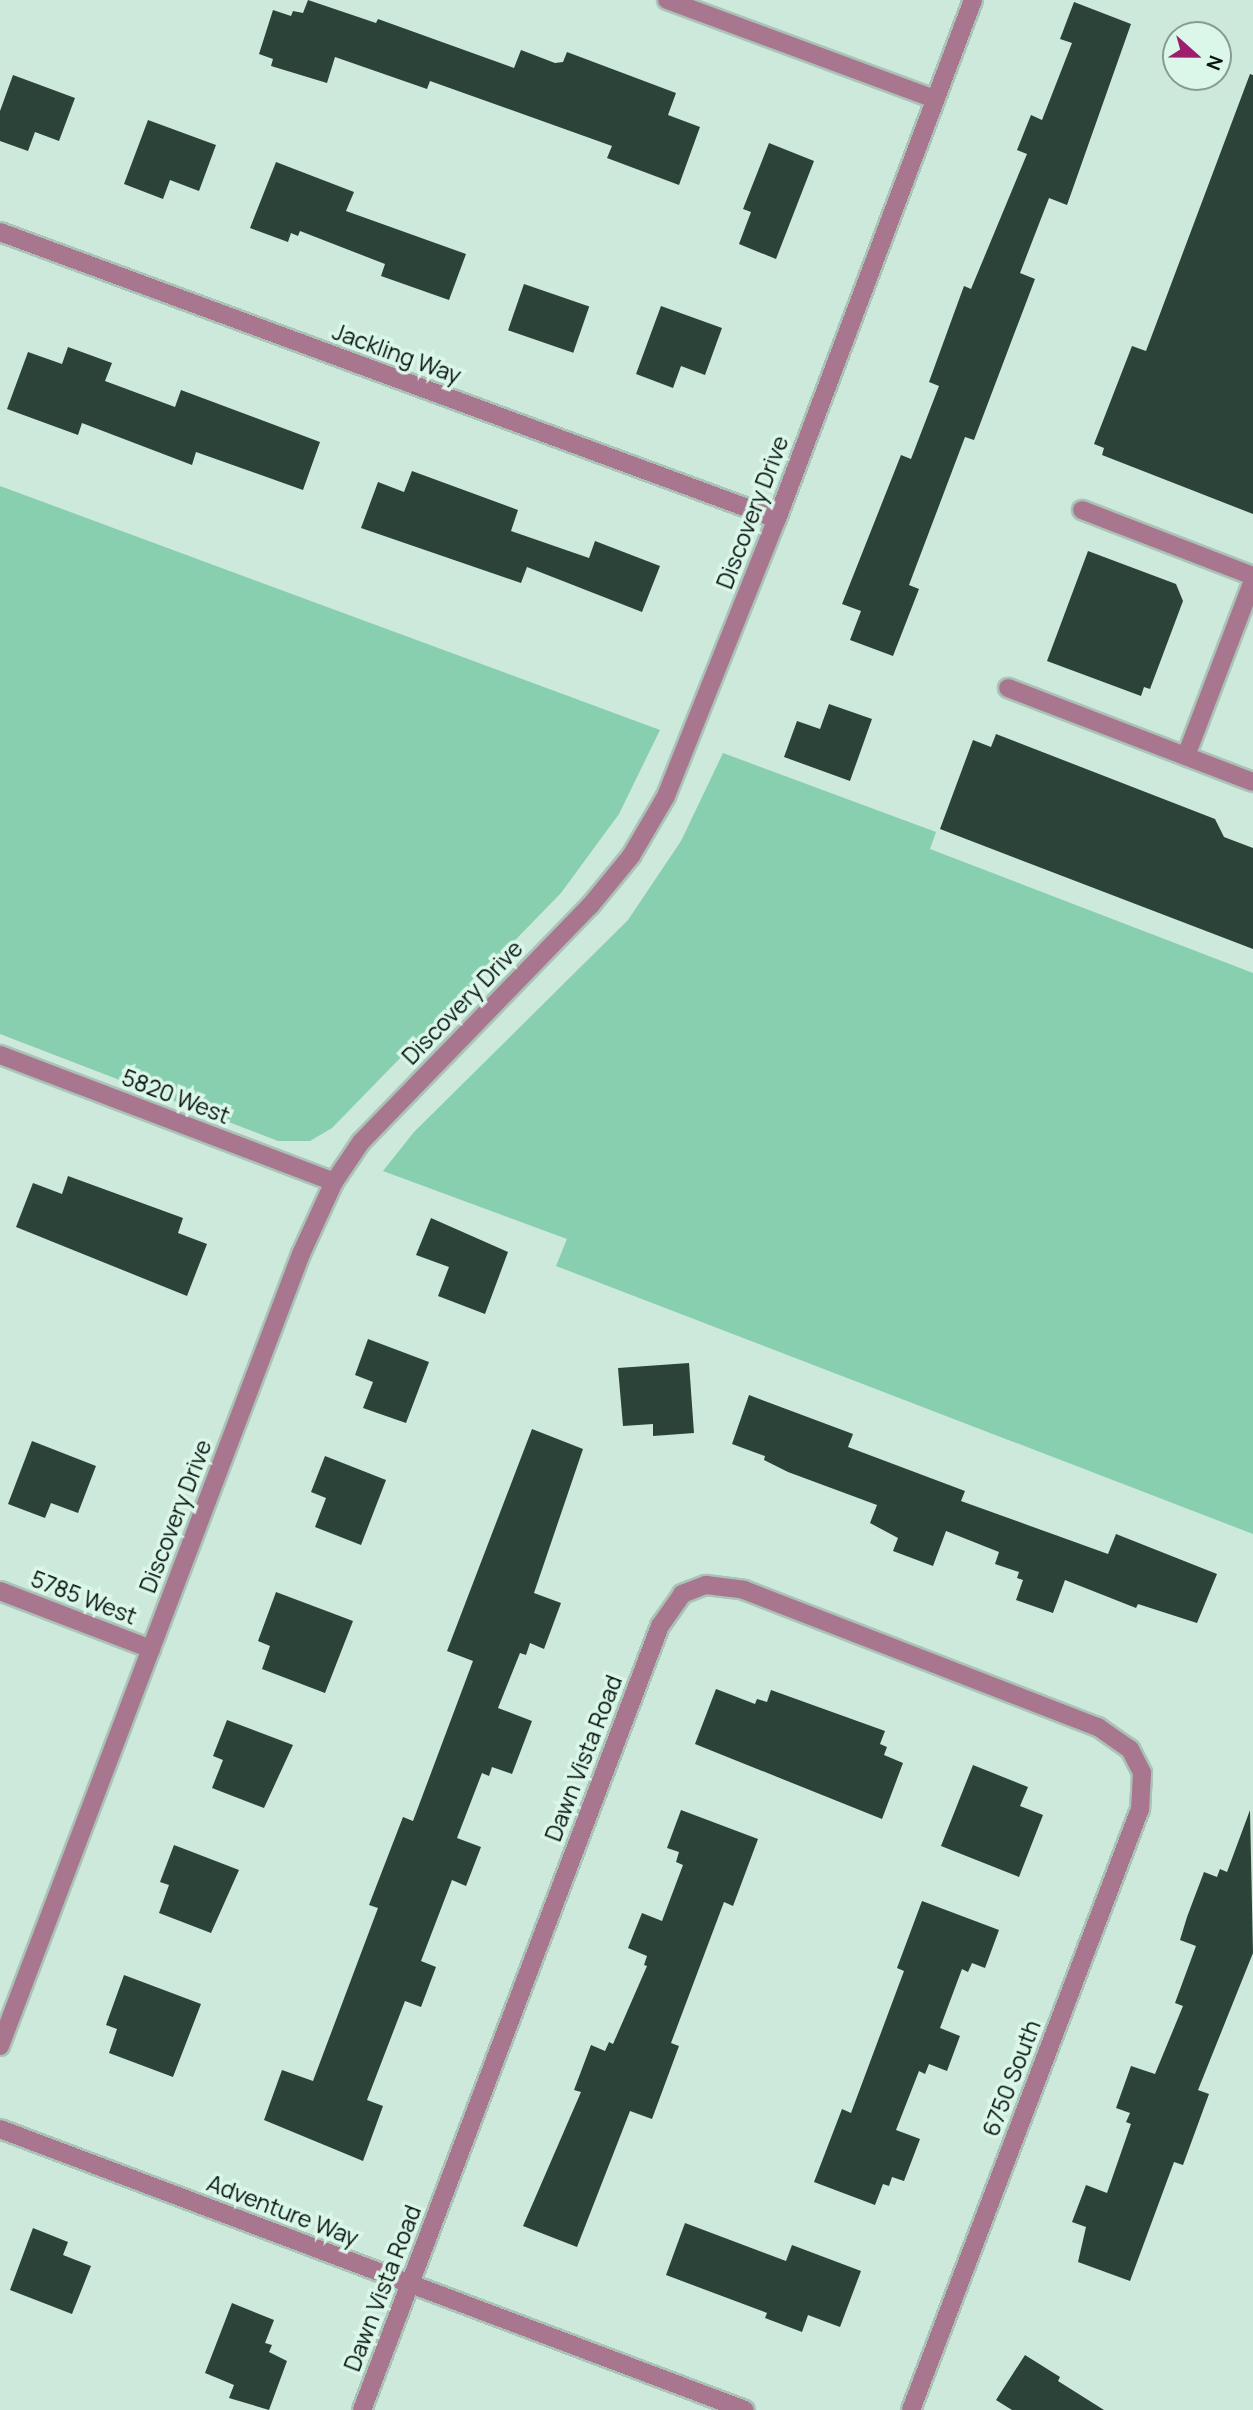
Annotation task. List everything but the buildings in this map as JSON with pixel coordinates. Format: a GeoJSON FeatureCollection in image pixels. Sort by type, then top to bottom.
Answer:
{"type":"FeatureCollection","features":[{"type":"Feature","properties":{"kind":"street"},"geometry":{"type":"LineString","coordinates":[[667,0],[935,99]]}},
{"type":"Feature","properties":{"kind":"street","name":"Discovery Drive"},"geometry":{"type":"LineString","coordinates":[[0,2046],[300,1254],[334,1182],[361,1142],[590,906],[631,856],[666,796],[777,519],[973,0]]}},
{"type":"Feature","properties":{"kind":"street","name":"Jackling Way"},"geometry":{"type":"LineString","coordinates":[[0,232],[777,519]]}},
{"type":"Feature","properties":{"kind":"street"},"geometry":{"type":"LineString","coordinates":[[1082,510],[1253,578],[1186,756]]}},
{"type":"Feature","properties":{"kind":"street"},"geometry":{"type":"LineString","coordinates":[[1008,688],[1253,782]]}},
{"type":"Feature","properties":{"kind":"street","name":"5820 West"},"geometry":{"type":"LineString","coordinates":[[0,1055],[334,1182]]}},
{"type":"Feature","properties":{"kind":"street","name":"Dawn Vista Road"},"geometry":{"type":"LineString","coordinates":[[362,2410],[660,1626],[682,1594],[706,1585],[744,1590],[1098,1727],[1121,1740],[1138,1761]]}},
{"type":"Feature","properties":{"kind":"street","name":"5785 West"},"geometry":{"type":"LineString","coordinates":[[0,1591],[151,1649]]}},
{"type":"Feature","properties":{"kind":"street","name":"6750 South"},"geometry":{"type":"LineString","coordinates":[[911,2410],[1140,1808],[1144,1785],[1138,1761]]}},
{"type":"Feature","properties":{"kind":"street","name":"Adventure Way"},"geometry":{"type":"LineString","coordinates":[[0,2129],[745,2410]]}},
{"type":"Feature","properties":{"kind":"green space"},"geometry":{"type":"Polygon","coordinates":[[[0,486],[660,730],[619,814],[561,893],[332,1128],[310,1141],[278,1141],[0,1034],[0,486]]]}},
{"type":"Feature","properties":{"kind":"green space"},"geometry":{"type":"Polygon","coordinates":[[[723,753],[936,832],[930,849],[1253,973],[1253,1534],[556,1266],[567,1239],[383,1171],[414,1132],[628,920],[681,841],[723,753]]]}}]}
